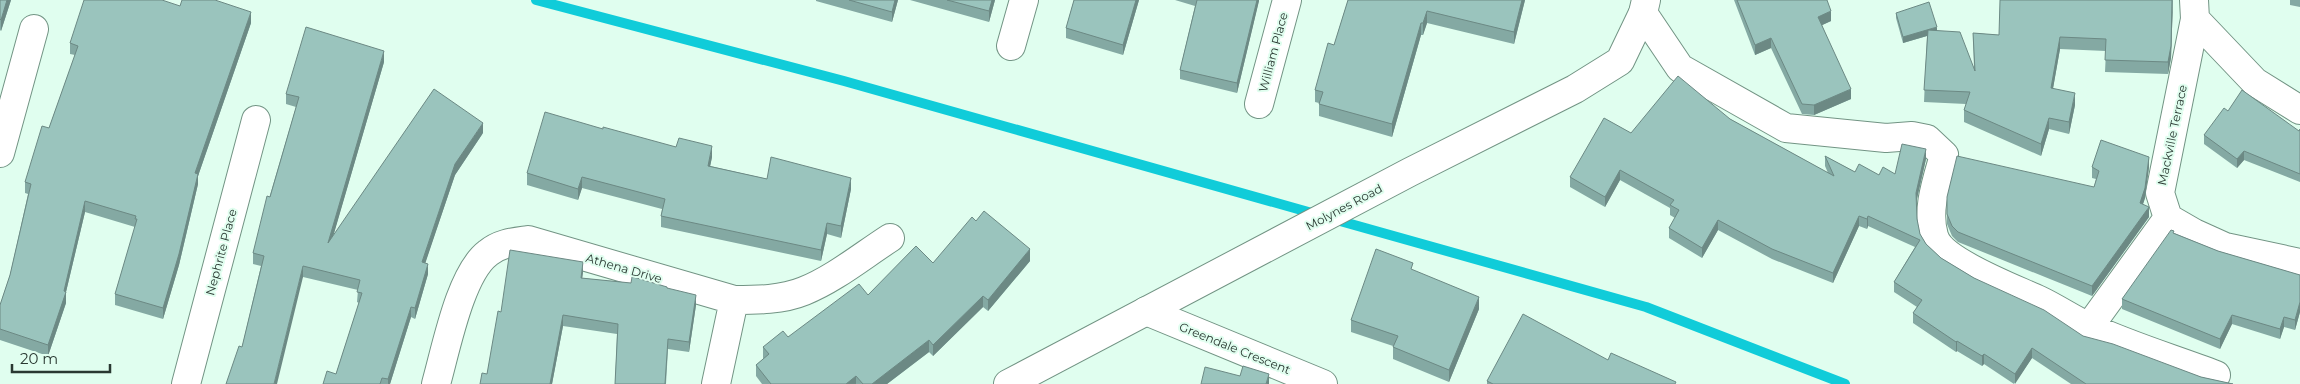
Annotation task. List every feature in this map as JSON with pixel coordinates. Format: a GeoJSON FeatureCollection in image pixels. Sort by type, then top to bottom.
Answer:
{"type":"FeatureCollection","features":[{"type":"Feature","properties":{"kind":"street"},"geometry":{"type":"LineString","coordinates":[[1011,46],[1024,0]]}},
{"type":"Feature","properties":{"kind":"street","name":"William Place"},"geometry":{"type":"LineString","coordinates":[[1259,104],[1287,0]]}},
{"type":"Feature","properties":{"kind":"street"},"geometry":{"type":"LineString","coordinates":[[1644,6],[1680,68],[1786,128],[1886,138],[1912,136],[1927,139],[1944,155],[1934,189],[1932,218],[1934,238],[1953,258],[1997,283],[2038,300],[2089,327],[2216,375]]}},
{"type":"Feature","properties":{"kind":"street","name":"Molynes Road"},"geometry":{"type":"LineString","coordinates":[[1008,384],[1410,172],[1575,88],[1620,61],[1644,6]]}},
{"type":"Feature","properties":{"kind":"street"},"geometry":{"type":"LineString","coordinates":[[2195,10],[2255,82],[2300,110]]}},
{"type":"Feature","properties":{"kind":"street","name":"Mackville Terrace"},"geometry":{"type":"LineString","coordinates":[[2168,218],[2160,193],[2195,10]]}},
{"type":"Feature","properties":{"kind":"street"},"geometry":{"type":"LineString","coordinates":[[0,153],[34,30]]}},
{"type":"Feature","properties":{"kind":"street","name":"Nephrite Place"},"geometry":{"type":"LineString","coordinates":[[186,384],[256,120]]}},
{"type":"Feature","properties":{"kind":"street"},"geometry":{"type":"LineString","coordinates":[[2089,327],[2168,218],[2194,233],[2225,247],[2300,263]]}},
{"type":"Feature","properties":{"kind":"street","name":"Athena Drive"},"geometry":{"type":"LineString","coordinates":[[436,384],[463,291],[471,273],[487,253],[506,243],[528,240],[734,300],[766,300],[803,292],[890,238]]}},
{"type":"Feature","properties":{"kind":"street"},"geometry":{"type":"LineString","coordinates":[[716,384],[734,300]]}},
{"type":"Feature","properties":{"kind":"street","name":"Greendale Crescent"},"geometry":{"type":"LineString","coordinates":[[1146,311],[1323,384]]}},
{"type":"Feature","properties":{"kind":"building"},"geometry":{"type":"Polygon","coordinates":[[[0,0],[7,0],[1,20],[0,19],[0,0]]]}},
{"type":"Feature","properties":{"kind":"building"},"geometry":{"type":"Polygon","coordinates":[[[84,0],[162,0],[180,6],[182,0],[215,0],[251,12],[195,173],[198,174],[179,254],[163,308],[115,294],[137,219],[135,219],[136,216],[85,201],[64,291],[66,292],[48,345],[0,329],[0,305],[10,275],[31,184],[25,182],[42,126],[49,128],[78,46],[70,43],[84,0]]]}},
{"type":"Feature","properties":{"kind":"building"},"geometry":{"type":"Polygon","coordinates":[[[849,0],[895,0],[892,12],[849,0]]]}},
{"type":"Feature","properties":{"kind":"building"},"geometry":{"type":"Polygon","coordinates":[[[947,0],[992,0],[989,11],[947,0]]]}},
{"type":"Feature","properties":{"kind":"building"},"geometry":{"type":"Polygon","coordinates":[[[1074,0],[1136,0],[1123,45],[1066,28],[1074,0]]]}},
{"type":"Feature","properties":{"kind":"building"},"geometry":{"type":"Polygon","coordinates":[[[1197,0],[1257,0],[1237,83],[1180,70],[1197,0]]]}},
{"type":"Feature","properties":{"kind":"building"},"geometry":{"type":"Polygon","coordinates":[[[1348,0],[1522,0],[1514,32],[1427,11],[1423,23],[1421,23],[1392,124],[1319,104],[1323,92],[1315,90],[1328,43],[1334,45],[1348,0]]]}},
{"type":"Feature","properties":{"kind":"building"},"geometry":{"type":"Polygon","coordinates":[[[1737,0],[1827,0],[1831,11],[1818,17],[1851,89],[1814,105],[1802,104],[1771,38],[1755,45],[1737,0]]]}},
{"type":"Feature","properties":{"kind":"building"},"geometry":{"type":"Polygon","coordinates":[[[2000,0],[2172,0],[2171,46],[2168,62],[2105,60],[2106,39],[2060,37],[2051,88],[2075,93],[2069,122],[2049,118],[2041,144],[1964,110],[1970,92],[1924,90],[1928,30],[1960,32],[1975,71],[1973,33],[1999,35],[2000,0]]]}},
{"type":"Feature","properties":{"kind":"building"},"geometry":{"type":"Polygon","coordinates":[[[1929,2],[1937,27],[1903,37],[1896,13],[1929,2]]]}},
{"type":"Feature","properties":{"kind":"building"},"geometry":{"type":"Polygon","coordinates":[[[306,27],[384,51],[328,243],[434,89],[483,123],[455,164],[422,262],[428,264],[415,308],[411,307],[388,379],[382,378],[380,384],[323,384],[327,371],[336,374],[362,293],[357,292],[360,280],[303,266],[274,384],[226,384],[239,346],[242,347],[264,256],[253,253],[267,196],[270,197],[299,97],[286,94],[306,27]]]}},
{"type":"Feature","properties":{"kind":"building"},"geometry":{"type":"Polygon","coordinates":[[[1678,76],[1730,119],[1834,176],[1825,156],[1855,172],[1859,164],[1879,175],[1883,167],[1895,174],[1902,144],[1926,149],[1916,193],[1917,219],[1920,234],[1926,244],[1941,258],[1974,278],[2044,310],[2083,336],[2113,344],[2201,377],[2233,384],[2086,384],[2032,348],[2015,374],[1984,354],[1982,356],[1956,342],[1913,313],[1922,300],[1894,282],[1920,240],[1868,216],[1867,219],[1859,216],[1833,273],[1772,249],[1718,220],[1702,248],[1669,228],[1679,210],[1670,205],[1674,200],[1620,170],[1605,197],[1570,177],[1604,118],[1631,133],[1678,76]]]}},
{"type":"Feature","properties":{"kind":"building"},"geometry":{"type":"Polygon","coordinates":[[[2242,90],[2299,131],[2300,129],[2300,174],[2244,151],[2237,159],[2204,135],[2224,108],[2228,111],[2242,90]]]}},
{"type":"Feature","properties":{"kind":"building"},"geometry":{"type":"Polygon","coordinates":[[[545,112],[676,147],[679,138],[712,146],[708,166],[767,179],[771,157],[851,178],[841,226],[827,223],[821,250],[661,216],[665,199],[582,177],[578,189],[527,173],[545,112]]]}},
{"type":"Feature","properties":{"kind":"building"},"geometry":{"type":"Polygon","coordinates":[[[2101,140],[2149,157],[2145,188],[2140,203],[2149,207],[2092,286],[1958,232],[1952,226],[1947,214],[1947,197],[1957,156],[2094,187],[2099,171],[2092,167],[2101,140]]]}},
{"type":"Feature","properties":{"kind":"building"},"geometry":{"type":"Polygon","coordinates":[[[984,211],[1030,249],[988,300],[983,296],[933,345],[929,340],[872,384],[863,384],[856,376],[846,384],[771,384],[756,365],[769,354],[763,347],[783,331],[788,337],[859,284],[868,295],[916,246],[933,263],[972,217],[976,221],[984,211]]]}},
{"type":"Feature","properties":{"kind":"building"},"geometry":{"type":"Polygon","coordinates":[[[2171,230],[2174,231],[2173,233],[2218,251],[2300,275],[2300,302],[2295,320],[2284,317],[2280,329],[2232,315],[2220,339],[2122,299],[2171,230]]]}},
{"type":"Feature","properties":{"kind":"building"},"geometry":{"type":"Polygon","coordinates":[[[1376,249],[1413,263],[1411,269],[1479,297],[1449,370],[1393,347],[1398,336],[1351,320],[1376,249]]]}},
{"type":"Feature","properties":{"kind":"building"},"geometry":{"type":"Polygon","coordinates":[[[510,250],[583,262],[581,278],[631,283],[632,277],[696,295],[689,342],[668,339],[665,384],[615,384],[618,324],[563,315],[550,384],[480,384],[482,373],[487,374],[498,311],[501,312],[510,250]]]}},
{"type":"Feature","properties":{"kind":"building"},"geometry":{"type":"Polygon","coordinates":[[[1523,314],[1608,360],[1611,353],[1676,382],[1675,384],[1493,384],[1487,381],[1523,314]]]}},
{"type":"Feature","properties":{"kind":"building"},"geometry":{"type":"Polygon","coordinates":[[[1243,366],[1269,374],[1266,384],[1201,384],[1205,367],[1240,376],[1243,366]]]}},
{"type":"Feature","properties":{"kind":"waterway"},"geometry":{"type":"LineString","coordinates":[[536,0],[844,81],[1319,215]]}},
{"type":"Feature","properties":{"kind":"waterway"},"geometry":{"type":"LineString","coordinates":[[1333,219],[1646,307],[1845,384]]}}]}
